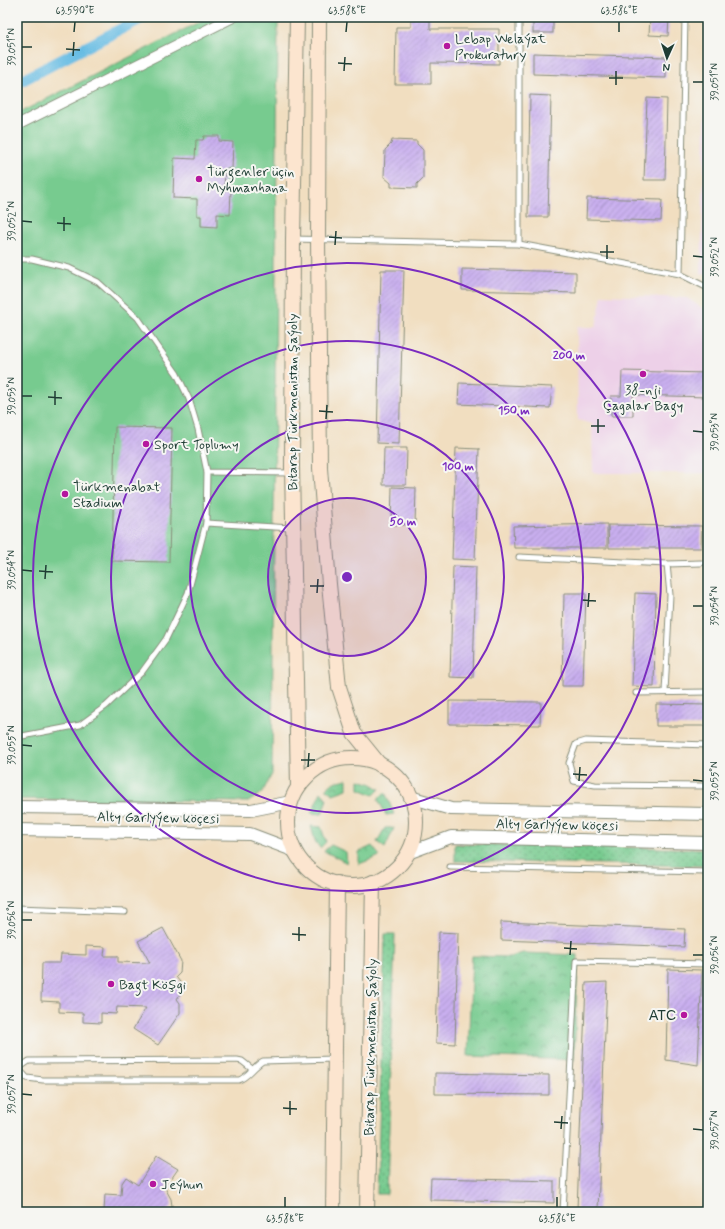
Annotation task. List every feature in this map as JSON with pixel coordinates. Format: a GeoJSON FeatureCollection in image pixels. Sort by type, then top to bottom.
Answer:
{"type":"FeatureCollection","features":[{"type":"Feature","properties":{"kind":"main road","name":"Bitarap Türkmenistan şaýoly"},"geometry":{"type":"LineString","coordinates":[[297,17],[293,239],[292,473],[298,788]]}},
{"type":"Feature","properties":{"kind":"main road","name":"Bitarap Türkmenistan şaýoly"},"geometry":{"type":"LineString","coordinates":[[319,17],[318,240],[320,468],[329,584],[340,687],[354,733],[380,765]]}},
{"type":"Feature","properties":{"kind":"main road"},"geometry":{"type":"LineString","coordinates":[[344,759],[362,759],[380,765],[392,773],[403,784],[410,797],[416,815],[415,835],[408,853],[399,866],[388,875],[367,884],[345,886],[324,880],[307,868],[295,851],[289,830],[288,819],[291,802],[298,788],[310,774],[326,764],[344,759]]}},
{"type":"Feature","properties":{"kind":"main road","name":"Bitarap Türkmenistan şaýoly"},"geometry":{"type":"LineString","coordinates":[[367,1212],[372,882]]}},
{"type":"Feature","properties":{"kind":"main road"},"geometry":{"type":"LineString","coordinates":[[333,1212],[337,883]]}},
{"type":"Feature","properties":{"kind":"street"},"geometry":{"type":"LineString","coordinates":[[17,125],[234,17]]}},
{"type":"Feature","properties":{"kind":"street","name":"Alty Garlyýew köçesi"},"geometry":{"type":"LineString","coordinates":[[410,797],[451,809],[708,814]]}},
{"type":"Feature","properties":{"kind":"street","name":"Alty Garlyýew köçesi"},"geometry":{"type":"LineString","coordinates":[[17,807],[251,810],[291,802]]}},
{"type":"Feature","properties":{"kind":"street","name":"Alty Garlyýew köçesi"},"geometry":{"type":"LineString","coordinates":[[17,830],[250,834],[295,851]]}},
{"type":"Feature","properties":{"kind":"street","name":"Alty Garlyýew köçesi"},"geometry":{"type":"LineString","coordinates":[[408,853],[451,837],[708,843]]}},
{"type":"Feature","properties":{"kind":"street"},"geometry":{"type":"LineString","coordinates":[[707,1212],[708,1187]]}},
{"type":"Feature","properties":{"kind":"lane"},"geometry":{"type":"LineString","coordinates":[[518,244],[519,17]]}},
{"type":"Feature","properties":{"kind":"lane"},"geometry":{"type":"LineString","coordinates":[[680,274],[685,17]]}},
{"type":"Feature","properties":{"kind":"lane"},"geometry":{"type":"LineString","coordinates":[[293,239],[518,244],[680,274],[708,288]]}},
{"type":"Feature","properties":{"kind":"lane"},"geometry":{"type":"LineString","coordinates":[[17,259],[32,259],[69,268],[98,282],[138,318],[177,374],[183,386],[198,429],[207,472],[206,523],[188,593],[166,639],[142,672],[106,706],[80,725],[17,737]]}},
{"type":"Feature","properties":{"kind":"lane"},"geometry":{"type":"LineString","coordinates":[[207,472],[292,473]]}},
{"type":"Feature","properties":{"kind":"lane"},"geometry":{"type":"LineString","coordinates":[[206,523],[293,528]]}},
{"type":"Feature","properties":{"kind":"lane"},"geometry":{"type":"LineString","coordinates":[[519,557],[667,564],[701,563]]}},
{"type":"Feature","properties":{"kind":"lane"},"geometry":{"type":"LineString","coordinates":[[665,692],[670,595],[667,564]]}},
{"type":"Feature","properties":{"kind":"lane"},"geometry":{"type":"LineString","coordinates":[[636,693],[708,692]]}},
{"type":"Feature","properties":{"kind":"lane"},"geometry":{"type":"LineString","coordinates":[[708,745],[586,741],[576,744],[569,763],[574,781],[595,785],[708,786]]}},
{"type":"Feature","properties":{"kind":"lane"},"geometry":{"type":"LineString","coordinates":[[450,867],[708,872]]}},
{"type":"Feature","properties":{"kind":"lane"},"geometry":{"type":"LineString","coordinates":[[17,908],[125,912]]}},
{"type":"Feature","properties":{"kind":"lane"},"geometry":{"type":"LineString","coordinates":[[563,1212],[576,961],[708,964]]}},
{"type":"Feature","properties":{"kind":"lane"},"geometry":{"type":"LineString","coordinates":[[252,1069],[242,1061],[236,1060],[29,1060],[18,1068],[27,1078],[93,1081],[239,1080],[243,1079],[252,1069],[263,1062],[335,1059]]}},
{"type":"Feature","properties":{"kind":"shaded area"},"geometry":{"type":"Polygon","coordinates":[[[707,59],[708,274],[701,274],[707,59]]]}},
{"type":"Feature","properties":{"kind":"shaded area","name":"38-nji Çagalar Bagy"},"geometry":{"type":"Polygon","coordinates":[[[602,295],[687,298],[708,312],[708,473],[593,473],[592,424],[578,420],[577,327],[596,327],[602,295]]]}},
{"type":"Feature","properties":{"kind":"green space","name":"Sport Toplumy"},"geometry":{"type":"Polygon","coordinates":[[[209,17],[278,17],[272,774],[262,793],[248,802],[17,799],[17,114],[209,17]]]}},
{"type":"Feature","properties":{"kind":"green space"},"geometry":{"type":"Polygon","coordinates":[[[347,779],[347,789],[333,794],[326,789],[334,782],[347,779]]]}},
{"type":"Feature","properties":{"kind":"green space"},"geometry":{"type":"Polygon","coordinates":[[[359,780],[370,783],[380,789],[374,795],[359,789],[359,780]]]}},
{"type":"Feature","properties":{"kind":"green space"},"geometry":{"type":"Polygon","coordinates":[[[321,792],[327,799],[322,814],[311,813],[321,792]]]}},
{"type":"Feature","properties":{"kind":"green space"},"geometry":{"type":"Polygon","coordinates":[[[385,792],[394,814],[386,815],[378,799],[385,792]]]}},
{"type":"Feature","properties":{"kind":"green space"},"geometry":{"type":"Polygon","coordinates":[[[311,826],[321,827],[326,842],[320,848],[315,841],[311,826]]]}},
{"type":"Feature","properties":{"kind":"green space"},"geometry":{"type":"Polygon","coordinates":[[[385,828],[394,828],[385,848],[377,842],[385,828]]]}},
{"type":"Feature","properties":{"kind":"green space"},"geometry":{"type":"Polygon","coordinates":[[[455,844],[708,849],[708,866],[455,861],[455,844]]]}},
{"type":"Feature","properties":{"kind":"green space"},"geometry":{"type":"Polygon","coordinates":[[[331,845],[346,852],[347,863],[324,851],[331,845]]]}},
{"type":"Feature","properties":{"kind":"green space"},"geometry":{"type":"Polygon","coordinates":[[[372,846],[380,856],[359,864],[359,852],[372,846]]]}},
{"type":"Feature","properties":{"kind":"green space"},"geometry":{"type":"Polygon","coordinates":[[[385,934],[395,934],[387,1194],[377,1194],[385,934]]]}},
{"type":"Feature","properties":{"kind":"green space"},"geometry":{"type":"Polygon","coordinates":[[[523,953],[578,955],[574,1060],[468,1056],[472,956],[510,957],[523,953]]]}},
{"type":"Feature","properties":{"kind":"building","name":"Lebap Welaýat Prokuratury"},"geometry":{"type":"Polygon","coordinates":[[[411,17],[430,17],[430,29],[499,29],[499,64],[431,63],[431,84],[395,84],[396,27],[411,27],[411,17]]]}},
{"type":"Feature","properties":{"kind":"building"},"geometry":{"type":"Polygon","coordinates":[[[533,17],[553,17],[553,33],[533,33],[533,17]]]}},
{"type":"Feature","properties":{"kind":"building"},"geometry":{"type":"Polygon","coordinates":[[[650,17],[669,17],[668,36],[649,35],[650,17]]]}},
{"type":"Feature","properties":{"kind":"building"},"geometry":{"type":"Polygon","coordinates":[[[533,53],[666,57],[666,78],[533,74],[533,53]]]}},
{"type":"Feature","properties":{"kind":"building"},"geometry":{"type":"Polygon","coordinates":[[[530,95],[551,96],[548,217],[528,217],[530,95]]]}},
{"type":"Feature","properties":{"kind":"building"},"geometry":{"type":"Polygon","coordinates":[[[647,98],[667,99],[665,180],[644,180],[647,98]]]}},
{"type":"Feature","properties":{"kind":"building","name":"Türgenler üçin Myhmanhana"},"geometry":{"type":"Polygon","coordinates":[[[204,136],[219,136],[219,141],[233,142],[232,169],[225,169],[224,190],[231,190],[230,215],[217,214],[217,227],[201,226],[201,216],[197,216],[197,199],[173,198],[174,158],[195,159],[196,140],[203,140],[204,136]]]}},
{"type":"Feature","properties":{"kind":"building"},"geometry":{"type":"Polygon","coordinates":[[[392,140],[417,141],[417,144],[423,150],[423,178],[417,184],[417,188],[391,187],[391,183],[384,177],[385,150],[391,144],[392,140]]]}},
{"type":"Feature","properties":{"kind":"building"},"geometry":{"type":"Polygon","coordinates":[[[587,198],[662,200],[661,221],[586,219],[587,198]]]}},
{"type":"Feature","properties":{"kind":"building"},"geometry":{"type":"Polygon","coordinates":[[[462,269],[576,272],[576,293],[462,290],[462,269]]]}},
{"type":"Feature","properties":{"kind":"building"},"geometry":{"type":"Polygon","coordinates":[[[381,270],[404,270],[399,444],[377,443],[381,270]]]}},
{"type":"Feature","properties":{"kind":"building"},"geometry":{"type":"Polygon","coordinates":[[[622,371],[708,373],[708,397],[633,395],[633,416],[611,416],[611,396],[621,396],[622,371]]]}},
{"type":"Feature","properties":{"kind":"building"},"geometry":{"type":"Polygon","coordinates":[[[459,383],[552,387],[550,408],[458,404],[459,383]]]}},
{"type":"Feature","properties":{"kind":"building"},"geometry":{"type":"Polygon","coordinates":[[[115,427],[172,428],[169,562],[112,561],[115,427]]]}},
{"type":"Feature","properties":{"kind":"building"},"geometry":{"type":"Polygon","coordinates":[[[384,448],[407,448],[406,485],[383,485],[384,448]]]}},
{"type":"Feature","properties":{"kind":"building"},"geometry":{"type":"Polygon","coordinates":[[[456,448],[479,449],[475,560],[452,559],[456,448]]]}},
{"type":"Feature","properties":{"kind":"building"},"geometry":{"type":"Polygon","coordinates":[[[392,487],[416,488],[415,525],[391,525],[392,487]]]}},
{"type":"Feature","properties":{"kind":"building"},"geometry":{"type":"Polygon","coordinates":[[[607,524],[607,548],[514,548],[513,526],[607,524]]]}},
{"type":"Feature","properties":{"kind":"building"},"geometry":{"type":"Polygon","coordinates":[[[608,525],[702,526],[701,548],[609,548],[608,525]]]}},
{"type":"Feature","properties":{"kind":"building"},"geometry":{"type":"Polygon","coordinates":[[[453,566],[476,567],[473,678],[450,677],[453,566]]]}},
{"type":"Feature","properties":{"kind":"building"},"geometry":{"type":"Polygon","coordinates":[[[564,593],[586,593],[583,686],[562,686],[564,593]]]}},
{"type":"Feature","properties":{"kind":"building"},"geometry":{"type":"Polygon","coordinates":[[[635,593],[656,594],[654,687],[632,686],[635,593]]]}},
{"type":"Feature","properties":{"kind":"building"},"geometry":{"type":"Polygon","coordinates":[[[449,701],[541,702],[540,725],[449,724],[449,701]]]}},
{"type":"Feature","properties":{"kind":"building"},"geometry":{"type":"Polygon","coordinates":[[[656,704],[708,705],[708,726],[656,726],[656,704]]]}},
{"type":"Feature","properties":{"kind":"building"},"geometry":{"type":"Polygon","coordinates":[[[501,922],[685,929],[684,947],[501,940],[501,922]]]}},
{"type":"Feature","properties":{"kind":"building","name":"Bagt Köşgi"},"geometry":{"type":"Polygon","coordinates":[[[163,928],[181,961],[180,973],[176,977],[180,982],[181,992],[177,999],[180,1003],[180,1013],[158,1045],[133,1029],[146,1008],[117,1007],[116,1014],[101,1013],[101,1023],[83,1022],[83,1013],[59,1012],[59,1002],[41,1001],[42,963],[60,963],[61,954],[86,955],[86,946],[105,947],[104,956],[118,956],[118,962],[150,963],[138,941],[163,928]]]}},
{"type":"Feature","properties":{"kind":"building"},"geometry":{"type":"Polygon","coordinates":[[[439,932],[458,933],[455,1044],[436,1043],[439,932]]]}},
{"type":"Feature","properties":{"kind":"building","name":"АТС"},"geometry":{"type":"Polygon","coordinates":[[[668,969],[702,970],[698,1065],[666,1060],[668,969]]]}},
{"type":"Feature","properties":{"kind":"building"},"geometry":{"type":"Polygon","coordinates":[[[607,982],[598,1211],[577,1209],[586,983],[607,982]]]}},
{"type":"Feature","properties":{"kind":"building"},"geometry":{"type":"Polygon","coordinates":[[[435,1073],[549,1075],[549,1095],[435,1094],[435,1073]]]}},
{"type":"Feature","properties":{"kind":"building","name":"Jeýhun"},"geometry":{"type":"Polygon","coordinates":[[[156,1156],[178,1169],[165,1188],[171,1199],[172,1206],[166,1212],[104,1212],[105,1194],[121,1195],[122,1183],[126,1177],[138,1185],[156,1156]]]}},
{"type":"Feature","properties":{"kind":"building"},"geometry":{"type":"Polygon","coordinates":[[[431,1178],[554,1181],[554,1203],[430,1200],[431,1178]]]}},
{"type":"Feature","properties":{"kind":"waterway"},"geometry":{"type":"LineString","coordinates":[[17,83],[144,17]]}},
{"type":"Feature","properties":{"kind":"place","name":"Lebap Welaýat Prokuratury"},"geometry":{"type":"Point","coordinates":[447,46]}},
{"type":"Feature","properties":{"kind":"place","name":"Türgenler üçin Myhmanhana"},"geometry":{"type":"Point","coordinates":[199,179]}},
{"type":"Feature","properties":{"kind":"place","name":"38-nji Çagalar Bagy"},"geometry":{"type":"Point","coordinates":[643,374]}},
{"type":"Feature","properties":{"kind":"place","name":"Sport Toplumy"},"geometry":{"type":"Point","coordinates":[146,444]}},
{"type":"Feature","properties":{"kind":"place","name":"Türkmenabat Stadium"},"geometry":{"type":"Point","coordinates":[65,494]}},
{"type":"Feature","properties":{"kind":"place","name":"Bagt Köşgi"},"geometry":{"type":"Point","coordinates":[111,984]}},
{"type":"Feature","properties":{"kind":"place","name":"АТС"},"geometry":{"type":"Point","coordinates":[684,1015]}},
{"type":"Feature","properties":{"kind":"place","name":"Jeýhun"},"geometry":{"type":"Point","coordinates":[153,1184]}}]}
